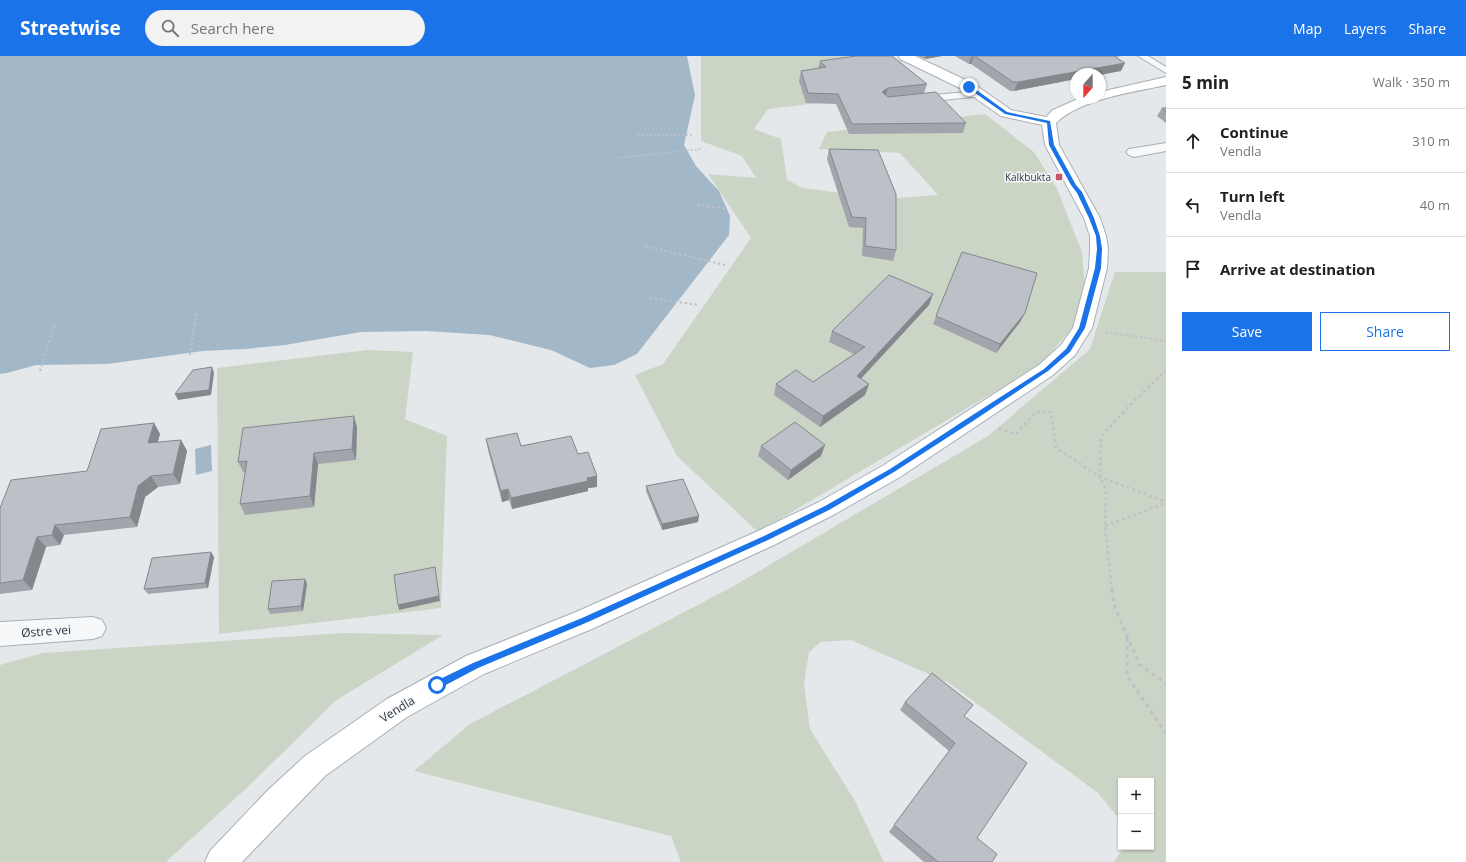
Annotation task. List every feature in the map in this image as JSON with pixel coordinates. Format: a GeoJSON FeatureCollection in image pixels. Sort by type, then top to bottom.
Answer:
{"type":"FeatureCollection","features":[{"type":"Feature","properties":{"kind":"street"},"geometry":{"type":"LineString","coordinates":[[905,56],[940,71],[969,87],[1006,113],[1049,122],[1058,113],[1078,104]]}},
{"type":"Feature","properties":{"kind":"street"},"geometry":{"type":"LineString","coordinates":[[1106,95],[1166,81]]}},
{"type":"Feature","properties":{"kind":"street","name":"Vendla"},"geometry":{"type":"LineString","coordinates":[[221,862],[278,802],[315,766],[398,708],[475,665],[585,620],[766,538],[827,508],[892,471],[1046,370],[1068,350],[1082,328],[1098,268],[1100,249],[1098,236],[1092,218],[1052,145],[1049,122]]}},
{"type":"Feature","properties":{"kind":"street"},"geometry":{"type":"LineString","coordinates":[[1134,152],[1166,147]]}},
{"type":"Feature","properties":{"kind":"street","name":"Østre vei"},"geometry":{"type":"LineString","coordinates":[[0,634],[93,628]]}},
{"type":"Feature","properties":{"kind":"lane"},"geometry":{"type":"LineString","coordinates":[[1142,56],[1166,70]]}},
{"type":"Feature","properties":{"kind":"lane"},"geometry":{"type":"LineString","coordinates":[[916,99],[978,94]]}},
{"type":"Feature","properties":{"kind":"path"},"geometry":{"type":"LineString","coordinates":[[638,135],[694,135]]}},
{"type":"Feature","properties":{"kind":"path"},"geometry":{"type":"LineString","coordinates":[[619,158],[701,150]]}},
{"type":"Feature","properties":{"kind":"path"},"geometry":{"type":"LineString","coordinates":[[697,205],[727,209]]}},
{"type":"Feature","properties":{"kind":"path"},"geometry":{"type":"LineString","coordinates":[[645,246],[725,265]]}},
{"type":"Feature","properties":{"kind":"path"},"geometry":{"type":"LineString","coordinates":[[650,298],[699,304]]}},
{"type":"Feature","properties":{"kind":"path"},"geometry":{"type":"LineString","coordinates":[[190,356],[197,309]]}},
{"type":"Feature","properties":{"kind":"path"},"geometry":{"type":"LineString","coordinates":[[40,371],[55,323]]}},
{"type":"Feature","properties":{"kind":"path"},"geometry":{"type":"LineString","coordinates":[[1082,328],[1166,341]]}},
{"type":"Feature","properties":{"kind":"path"},"geometry":{"type":"LineString","coordinates":[[1166,370],[1128,407],[1101,437],[1100,477],[1106,491],[1105,526],[1114,605],[1139,664],[1166,684]]}},
{"type":"Feature","properties":{"kind":"path"},"geometry":{"type":"LineString","coordinates":[[997,429],[1016,434],[1036,412],[1051,412],[1056,448],[1100,477],[1166,502]]}},
{"type":"Feature","properties":{"kind":"path"},"geometry":{"type":"LineString","coordinates":[[1105,526],[1166,502]]}},
{"type":"Feature","properties":{"kind":"path"},"geometry":{"type":"LineString","coordinates":[[1128,635],[1127,676],[1166,733]]}},
{"type":"Feature","properties":{"kind":"green space"},"geometry":{"type":"Polygon","coordinates":[[[701,56],[889,56],[902,62],[892,94],[768,109],[754,129],[781,139],[787,180],[803,188],[885,199],[938,195],[900,153],[819,149],[827,132],[985,114],[1034,152],[1057,189],[1082,252],[1085,286],[1074,326],[1040,365],[758,532],[677,456],[635,375],[663,364],[751,238],[708,174],[756,178],[742,156],[701,141],[701,56]]]}},
{"type":"Feature","properties":{"kind":"green space"},"geometry":{"type":"Polygon","coordinates":[[[1115,272],[1166,272],[1166,862],[1114,862],[1122,850],[1154,850],[1154,778],[1118,778],[1118,817],[1098,793],[949,683],[851,640],[821,642],[809,652],[804,684],[810,729],[855,801],[884,862],[681,862],[671,836],[414,771],[470,724],[732,587],[988,436],[1090,349],[1115,272]]]}},
{"type":"Feature","properties":{"kind":"green space"},"geometry":{"type":"Polygon","coordinates":[[[368,350],[413,352],[405,419],[447,436],[441,608],[219,634],[217,368],[368,350]]]}},
{"type":"Feature","properties":{"kind":"green space"},"geometry":{"type":"Polygon","coordinates":[[[343,633],[443,635],[335,701],[253,782],[166,862],[0,862],[0,665],[43,653],[343,633]]]}},
{"type":"Feature","properties":{"kind":"water"},"geometry":{"type":"Polygon","coordinates":[[[0,56],[687,56],[695,95],[684,145],[696,166],[719,191],[730,216],[729,235],[637,354],[614,365],[590,368],[551,350],[489,335],[426,331],[361,332],[285,345],[203,351],[107,364],[36,365],[0,374],[0,56]]]}},
{"type":"Feature","properties":{"kind":"water"},"geometry":{"type":"Polygon","coordinates":[[[211,445],[212,471],[196,475],[195,449],[211,445]]]}},
{"type":"Feature","properties":{"kind":"building"},"geometry":{"type":"Polygon","coordinates":[[[856,56],[892,56],[927,84],[888,88],[883,91],[883,93],[888,97],[936,92],[966,123],[852,124],[838,94],[808,93],[801,71],[826,67],[820,61],[856,56]]]}},
{"type":"Feature","properties":{"kind":"building"},"geometry":{"type":"Polygon","coordinates":[[[975,56],[1114,56],[1125,63],[1097,68],[1070,68],[1070,73],[1013,82],[975,56]]]}},
{"type":"Feature","properties":{"kind":"building"},"geometry":{"type":"Polygon","coordinates":[[[829,149],[878,150],[896,194],[896,250],[865,246],[866,218],[852,217],[829,149]]]}},
{"type":"Feature","properties":{"kind":"building"},"geometry":{"type":"Polygon","coordinates":[[[962,252],[1037,273],[1025,313],[1000,344],[936,316],[962,252]]]}},
{"type":"Feature","properties":{"kind":"building"},"geometry":{"type":"Polygon","coordinates":[[[889,275],[933,294],[857,376],[869,384],[823,416],[776,384],[796,370],[813,382],[865,347],[832,331],[889,275]]]}},
{"type":"Feature","properties":{"kind":"building"},"geometry":{"type":"Polygon","coordinates":[[[212,367],[209,390],[175,394],[193,370],[212,367]]]}},
{"type":"Feature","properties":{"kind":"building"},"geometry":{"type":"Polygon","coordinates":[[[354,416],[352,449],[314,453],[310,496],[240,504],[247,461],[238,462],[243,428],[354,416]]]}},
{"type":"Feature","properties":{"kind":"building"},"geometry":{"type":"Polygon","coordinates":[[[795,422],[825,445],[791,470],[761,446],[795,422]]]}},
{"type":"Feature","properties":{"kind":"building"},"geometry":{"type":"Polygon","coordinates":[[[154,423],[148,443],[181,440],[173,474],[151,476],[138,486],[130,517],[55,525],[52,535],[37,537],[23,580],[0,583],[0,508],[11,480],[87,471],[101,429],[154,423]]]}},
{"type":"Feature","properties":{"kind":"building"},"geometry":{"type":"Polygon","coordinates":[[[517,433],[521,446],[571,436],[578,454],[588,452],[597,476],[587,478],[588,481],[511,498],[508,489],[501,491],[486,439],[517,433]]]}},
{"type":"Feature","properties":{"kind":"building"},"geometry":{"type":"Polygon","coordinates":[[[683,479],[699,516],[662,524],[646,486],[683,479]]]}},
{"type":"Feature","properties":{"kind":"building"},"geometry":{"type":"Polygon","coordinates":[[[211,552],[205,583],[144,589],[152,558],[211,552]]]}},
{"type":"Feature","properties":{"kind":"building"},"geometry":{"type":"Polygon","coordinates":[[[435,567],[439,596],[398,605],[394,575],[435,567]]]}},
{"type":"Feature","properties":{"kind":"building"},"geometry":{"type":"Polygon","coordinates":[[[305,579],[301,606],[268,609],[272,581],[305,579]]]}},
{"type":"Feature","properties":{"kind":"building"},"geometry":{"type":"Polygon","coordinates":[[[932,673],[973,705],[964,716],[1027,763],[977,838],[997,854],[992,862],[938,862],[894,825],[955,743],[905,702],[932,673]]]}},
{"type":"Feature","properties":{"kind":"place","name":"Kalkbukta"},"geometry":{"type":"Point","coordinates":[1059,177]}},
{"type":"Feature","properties":{"kind":"route"},"geometry":{"type":"LineString","coordinates":[[437,685],[475,665],[585,620],[766,538],[827,508],[892,471],[971,420],[1046,370],[1068,350],[1082,328],[1098,268],[1100,249],[1098,236],[1092,218],[1052,145],[1049,122],[1006,113],[969,87]]}}]}
